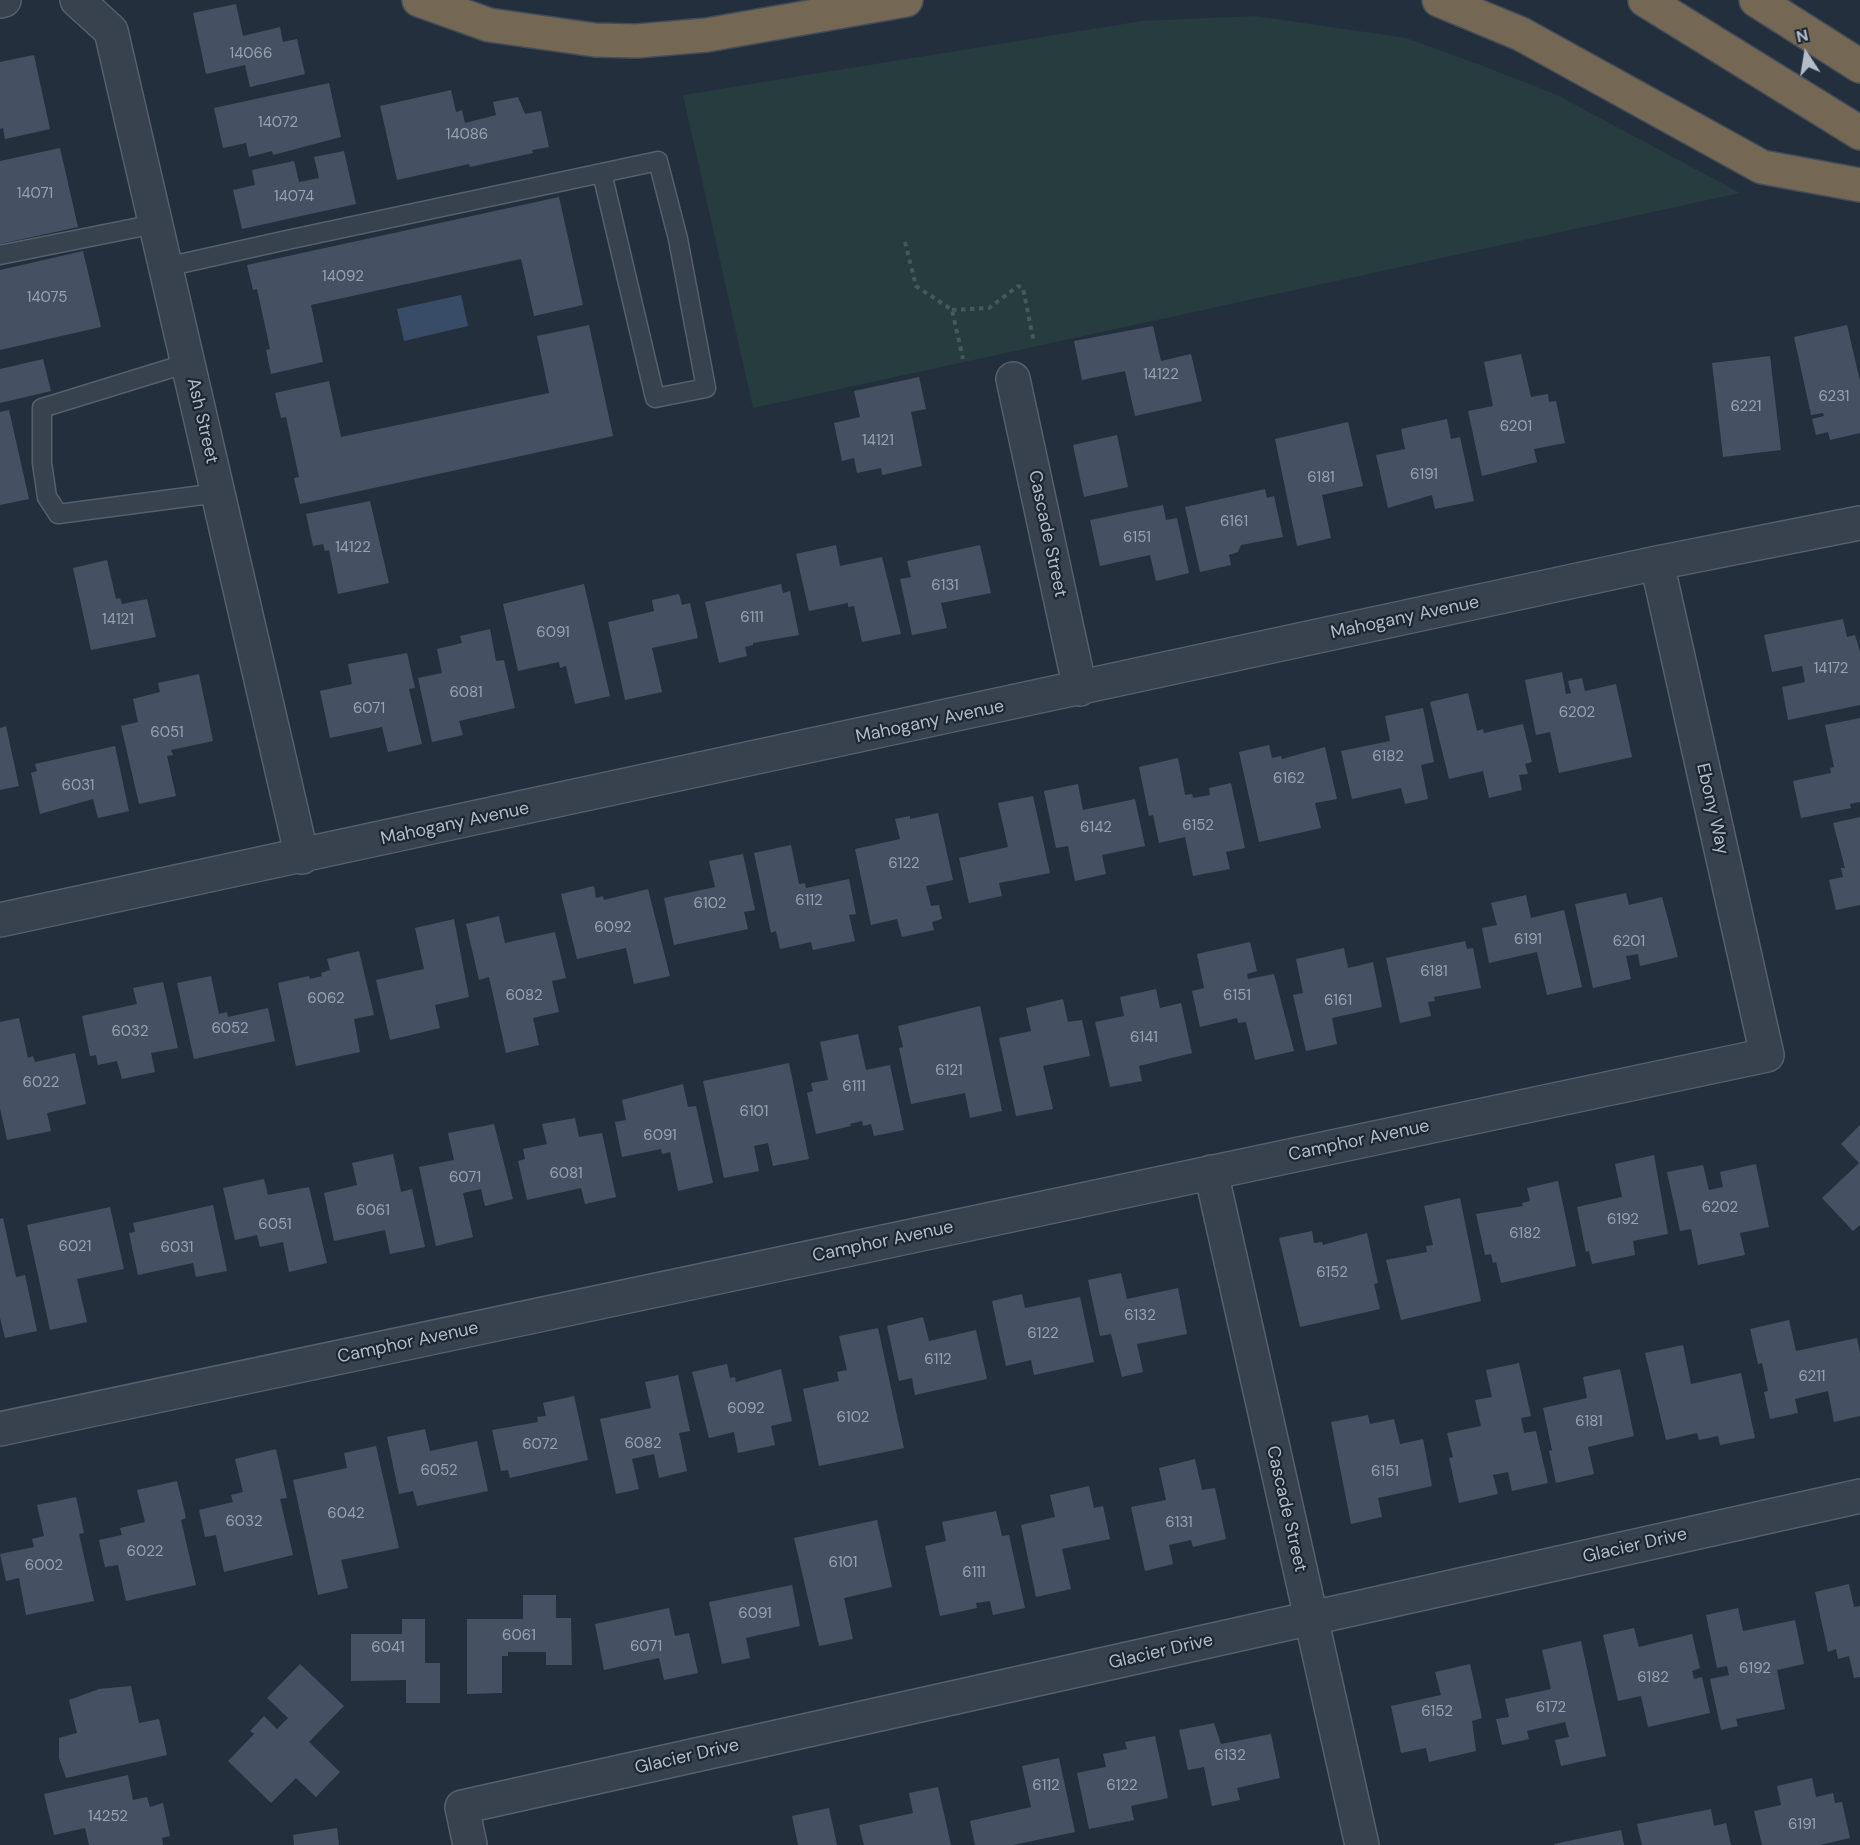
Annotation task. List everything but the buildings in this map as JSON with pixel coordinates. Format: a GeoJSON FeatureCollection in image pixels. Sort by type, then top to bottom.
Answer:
{"type":"FeatureCollection","features":[{"type":"Feature","properties":{"kind":"highway"},"geometry":{"type":"LineString","coordinates":[[419,0],[489,25],[595,40],[638,41],[707,35],[906,0]]}},
{"type":"Feature","properties":{"kind":"highway"},"geometry":{"type":"LineString","coordinates":[[1439,0],[1521,34],[1762,167],[1860,185]]}},
{"type":"Feature","properties":{"kind":"highway"},"geometry":{"type":"LineString","coordinates":[[1645,0],[1860,133]]}},
{"type":"Feature","properties":{"kind":"highway"},"geometry":{"type":"LineString","coordinates":[[1756,0],[1860,66]]}},
{"type":"Feature","properties":{"kind":"street","name":"Ash Street"},"geometry":{"type":"LineString","coordinates":[[77,0],[111,31],[302,857]]}},
{"type":"Feature","properties":{"kind":"street","name":"Cascade Street"},"geometry":{"type":"LineString","coordinates":[[1013,379],[1080,689]]}},
{"type":"Feature","properties":{"kind":"street","name":"Mahogany Avenue"},"geometry":{"type":"LineString","coordinates":[[0,920],[302,857],[1657,563],[1860,523]]}},
{"type":"Feature","properties":{"kind":"street","name":"Ebony Way"},"geometry":{"type":"LineString","coordinates":[[1657,563],[1767,1055]]}},
{"type":"Feature","properties":{"kind":"street","name":"Camphor Avenue"},"geometry":{"type":"LineString","coordinates":[[0,1429],[1767,1055]]}},
{"type":"Feature","properties":{"kind":"street","name":"Cascade Street"},"geometry":{"type":"LineString","coordinates":[[1211,1172],[1362,1845]]}},
{"type":"Feature","properties":{"kind":"street","name":"Glacier Drive"},"geometry":{"type":"LineString","coordinates":[[470,1845],[462,1807],[1860,1496]]}},
{"type":"Feature","properties":{"kind":"lane"},"geometry":{"type":"LineString","coordinates":[[166,267],[602,173],[658,162],[678,239],[706,388],[655,398],[602,173]]}},
{"type":"Feature","properties":{"kind":"lane"},"geometry":{"type":"LineString","coordinates":[[0,255],[155,224]]}},
{"type":"Feature","properties":{"kind":"lane"},"geometry":{"type":"LineString","coordinates":[[188,363],[42,408],[42,463],[47,497],[58,514],[218,493]]}},
{"type":"Feature","properties":{"kind":"path"},"geometry":{"type":"LineString","coordinates":[[905,242],[916,286],[952,310],[989,308],[1018,286],[1023,288],[1034,343]]}},
{"type":"Feature","properties":{"kind":"path"},"geometry":{"type":"LineString","coordinates":[[952,310],[963,360]]}},
{"type":"Feature","properties":{"kind":"green space"},"geometry":{"type":"Polygon","coordinates":[[[1255,16],[1406,38],[1478,64],[1557,95],[1740,193],[753,408],[683,95],[1142,21],[1255,16]]]}},
{"type":"Feature","properties":{"kind":"water"},"geometry":{"type":"Polygon","coordinates":[[[461,295],[468,326],[404,341],[397,309],[461,295]]]}}]}
